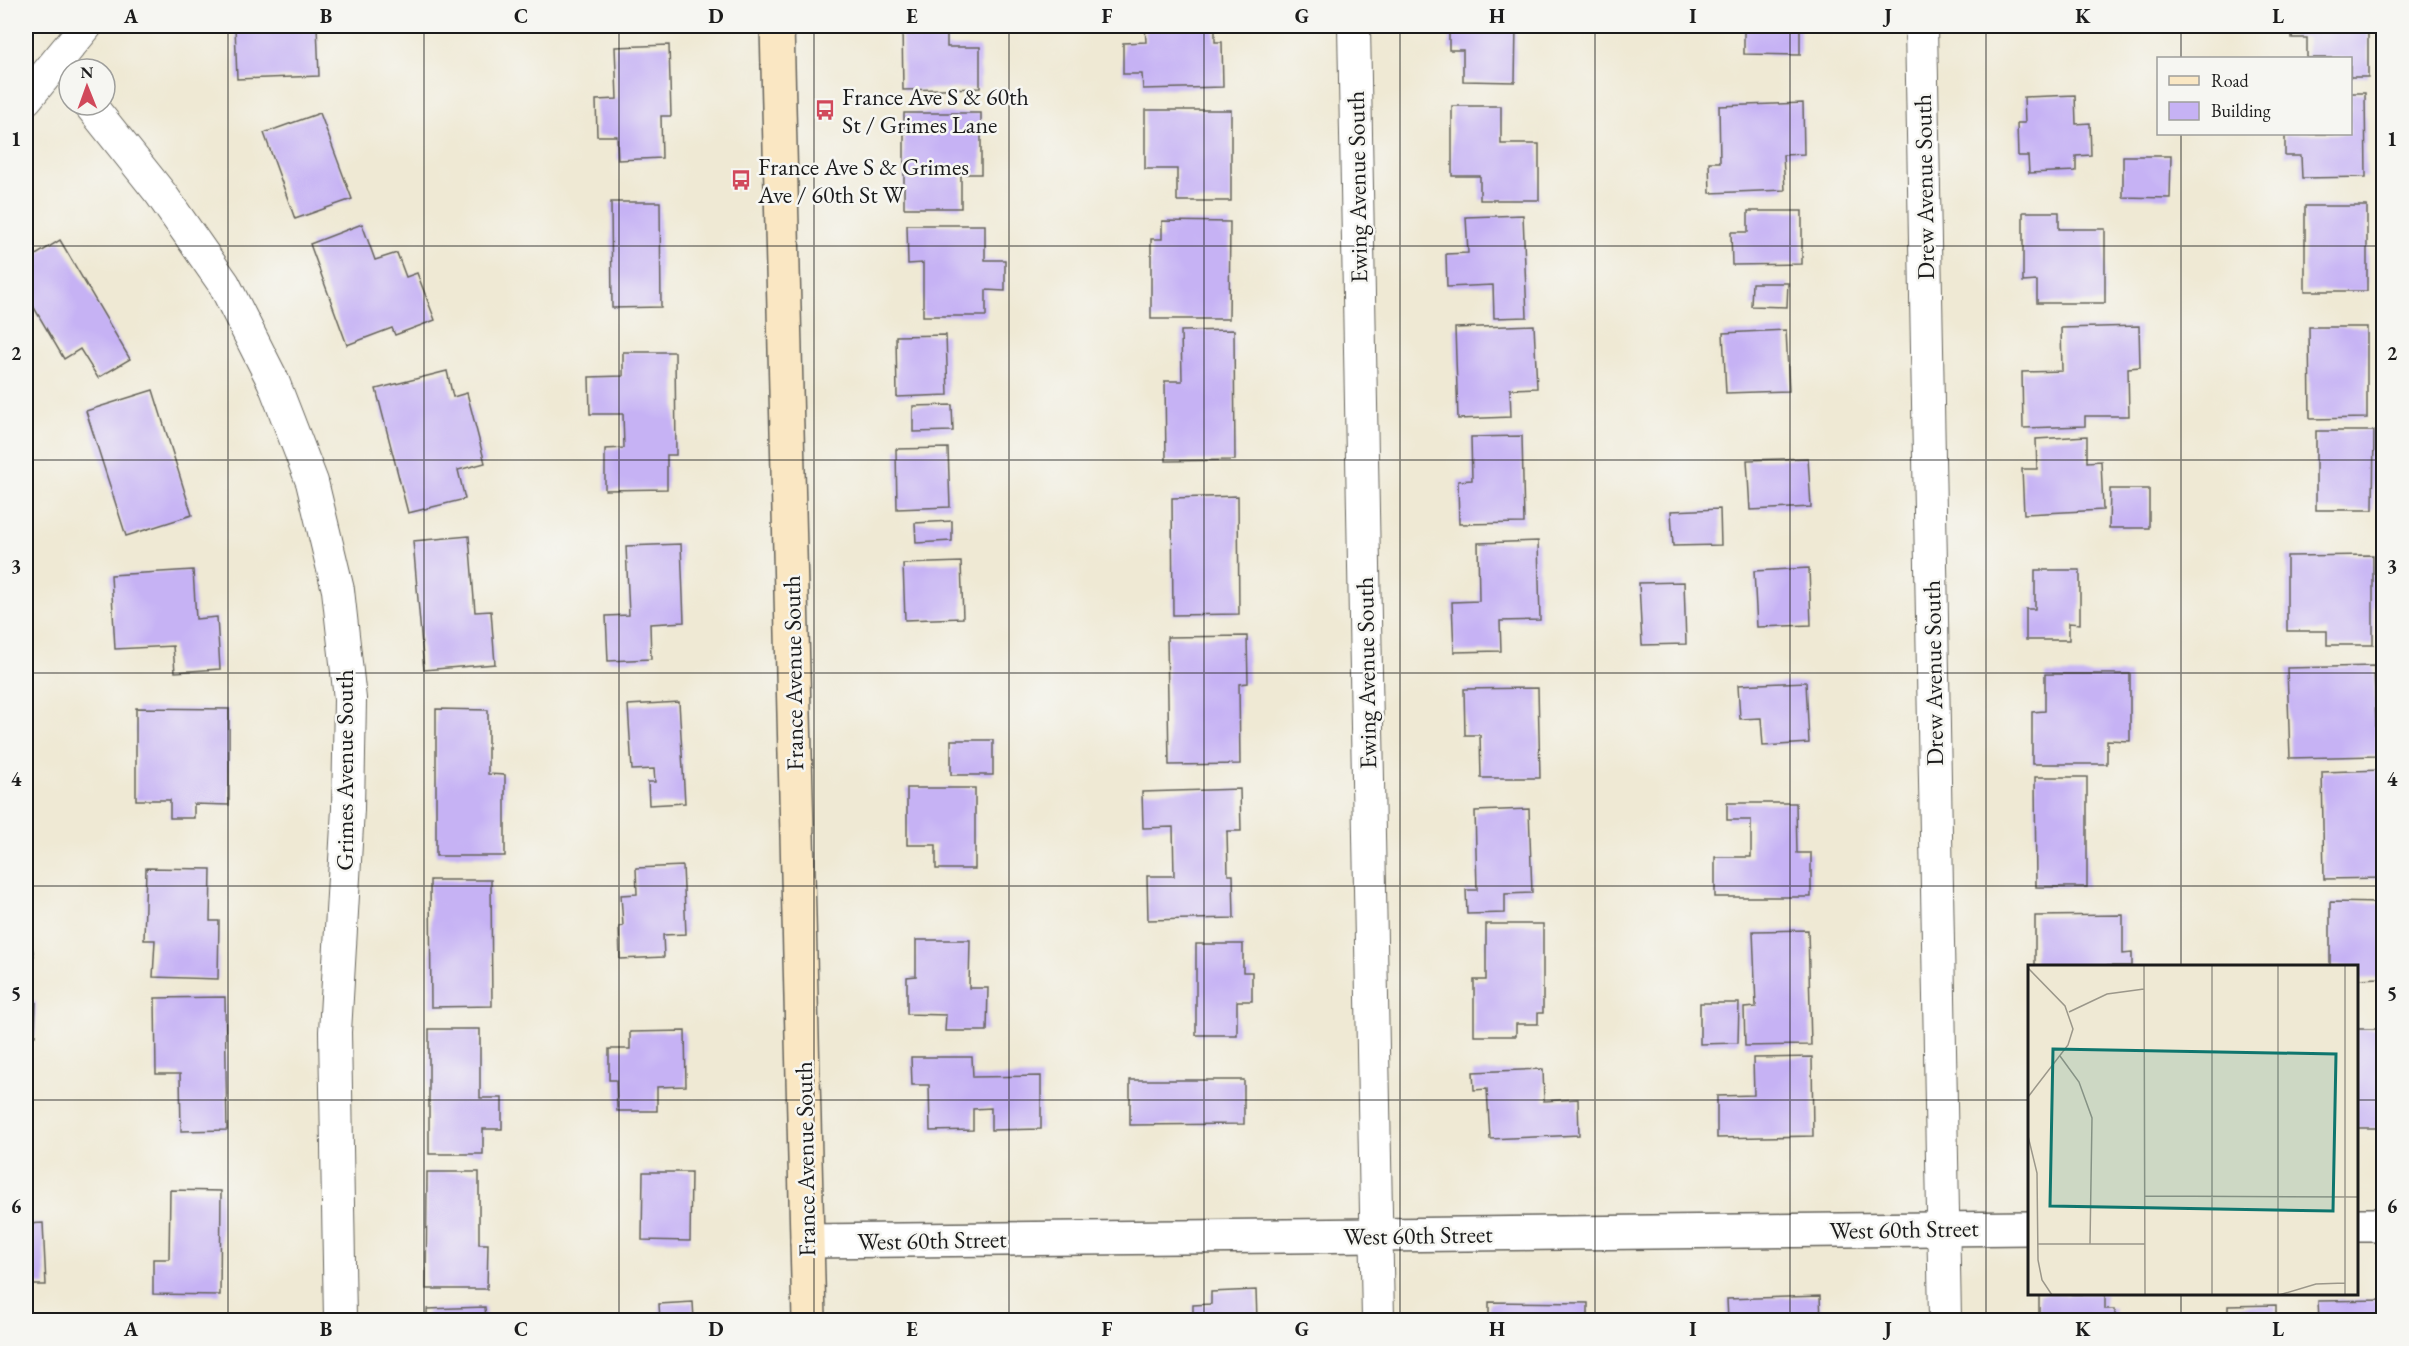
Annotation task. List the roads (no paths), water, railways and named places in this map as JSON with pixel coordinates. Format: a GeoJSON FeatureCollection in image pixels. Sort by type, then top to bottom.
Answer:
{"type":"FeatureCollection","features":[{"type":"Feature","properties":{"kind":"main road","name":"France Avenue South"},"geometry":{"type":"LineString","coordinates":[[777,26],[809,1320]]}},
{"type":"Feature","properties":{"kind":"street"},"geometry":{"type":"LineString","coordinates":[[70,57],[86,26]]}},
{"type":"Feature","properties":{"kind":"street","name":"Ewing Avenue South"},"geometry":{"type":"LineString","coordinates":[[1354,26],[1378,1320]]}},
{"type":"Feature","properties":{"kind":"street","name":"Drew Avenue South"},"geometry":{"type":"LineString","coordinates":[[1921,26],[1945,1320]]}},
{"type":"Feature","properties":{"kind":"street"},"geometry":{"type":"LineString","coordinates":[[26,99],[57,75]]}},
{"type":"Feature","properties":{"kind":"street","name":"Grimes Avenue South"},"geometry":{"type":"LineString","coordinates":[[100,117],[161,194],[229,293],[273,381],[312,483],[338,590],[350,699],[348,809],[335,1032],[340,1320]]}},
{"type":"Feature","properties":{"kind":"street"},"geometry":{"type":"LineString","coordinates":[[2358,1225],[2384,1225]]}},
{"type":"Feature","properties":{"kind":"street","name":"West 60th Street"},"geometry":{"type":"LineString","coordinates":[[807,1241],[2028,1228]]}},
{"type":"Feature","properties":{"kind":"place","name":"France Ave S & 60th St / Grimes Lane"},"geometry":{"type":"Point","coordinates":[825,110]}},
{"type":"Feature","properties":{"kind":"place","name":"France Ave S & Grimes Ave / 60th St W"},"geometry":{"type":"Point","coordinates":[741,180]}}]}
